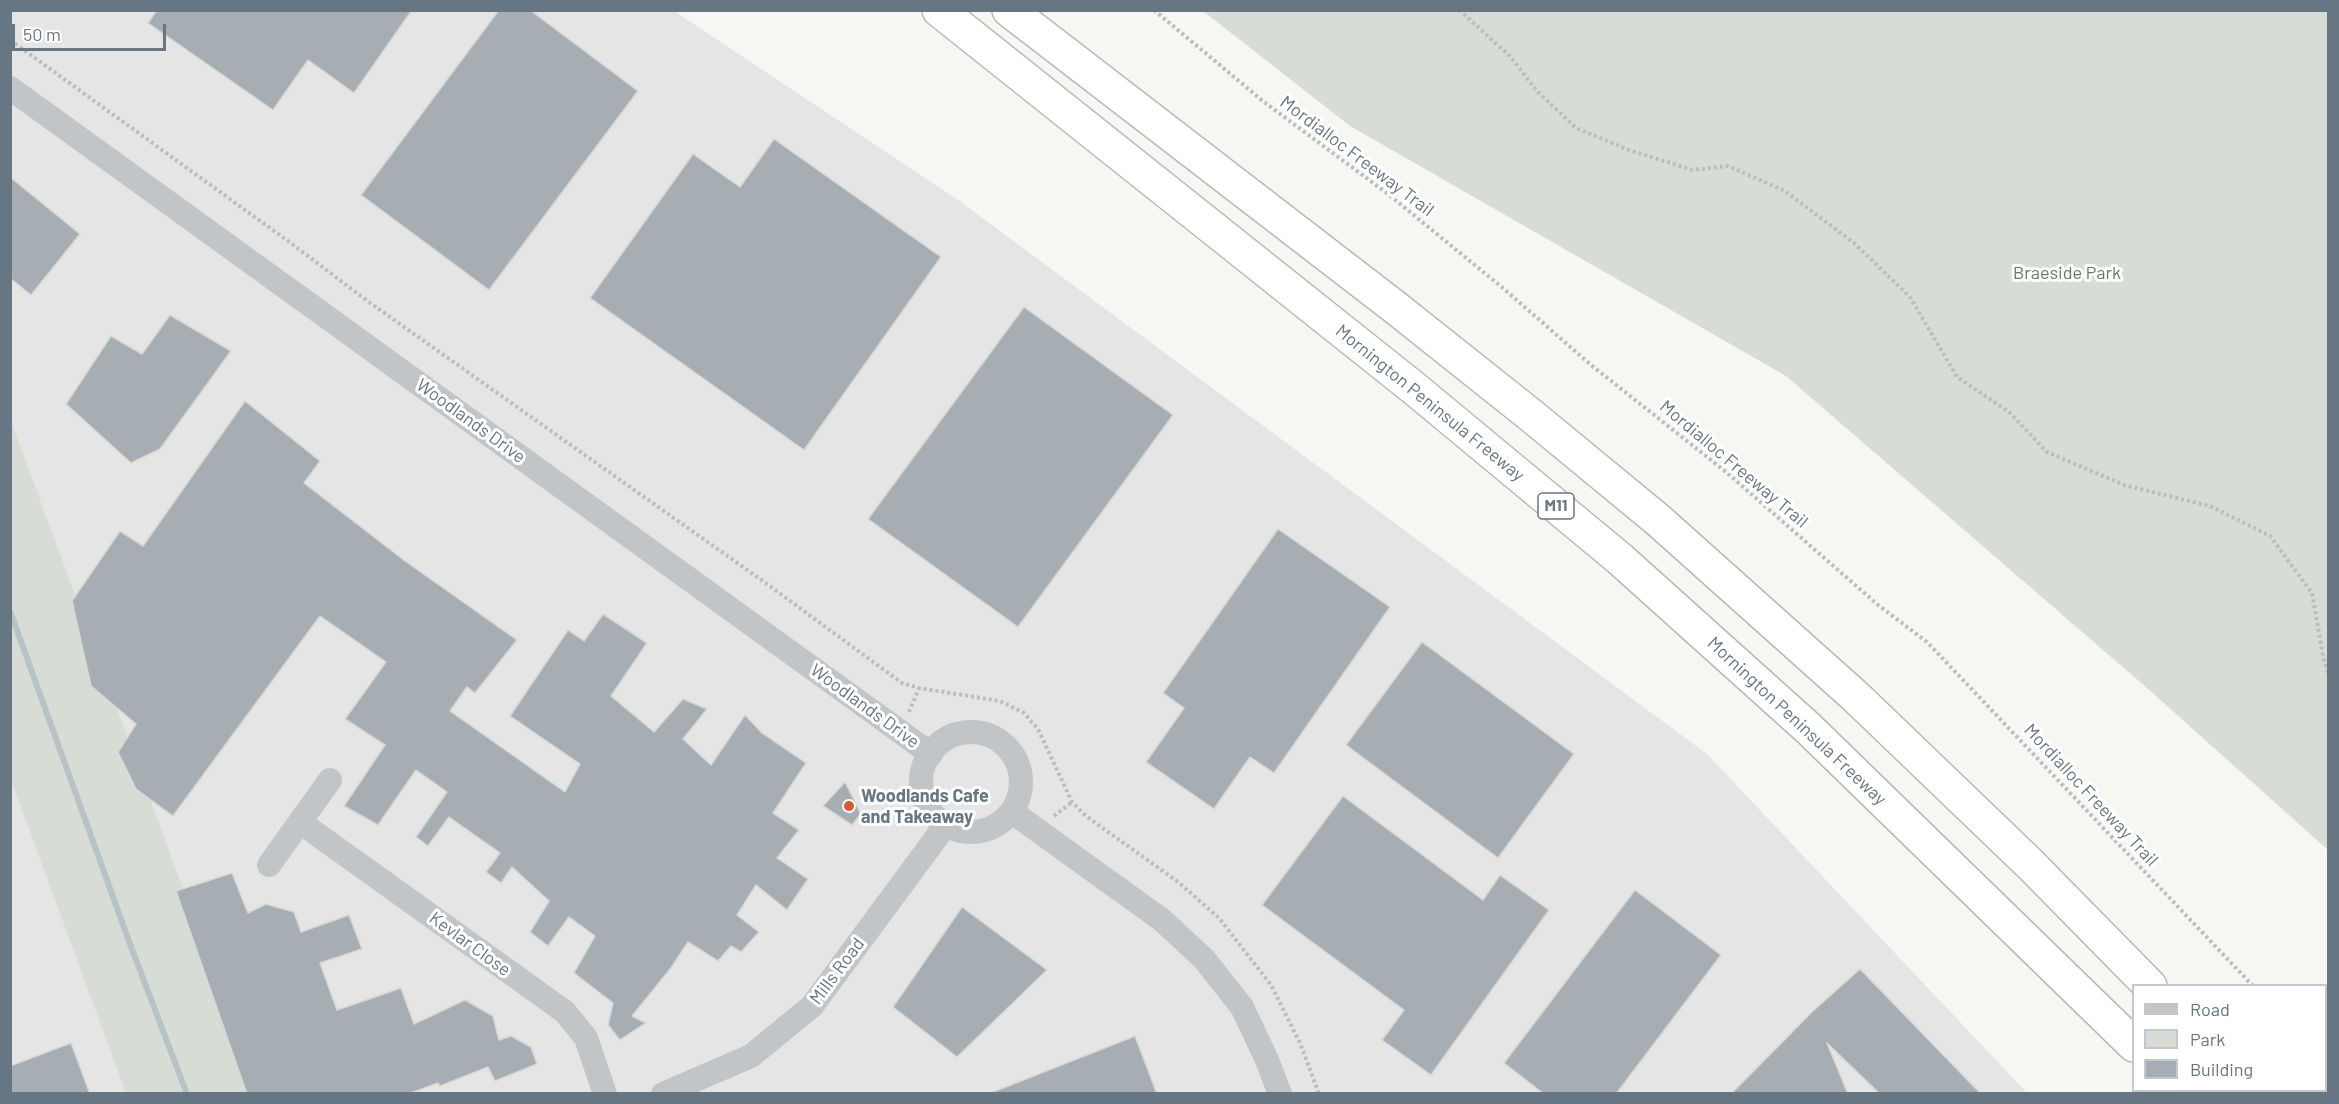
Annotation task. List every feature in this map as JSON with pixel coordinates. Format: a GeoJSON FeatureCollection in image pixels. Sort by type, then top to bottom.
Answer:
{"type":"FeatureCollection","features":[{"type":"Feature","properties":{"kind":"highway"},"geometry":{"type":"LineString","coordinates":[[923,10],[1021,76]]}},
{"type":"Feature","properties":{"kind":"highway","name":"Mornington Peninsula Freeway"},"geometry":{"type":"LineString","coordinates":[[939,10],[1414,388],[1620,559],[1808,728],[2132,1045]]}},
{"type":"Feature","properties":{"kind":"highway"},"geometry":{"type":"LineString","coordinates":[[1009,10],[1396,308],[1658,520]]}},
{"type":"Feature","properties":{"kind":"highway"},"geometry":{"type":"LineString","coordinates":[[1037,10],[1526,403],[1856,697],[2030,864],[2148,984]]}},
{"type":"Feature","properties":{"kind":"street","name":"Woodlands Drive"},"geometry":{"type":"LineString","coordinates":[[10,88],[931,754]]}},
{"type":"Feature","properties":{"kind":"street"},"geometry":{"type":"LineString","coordinates":[[971,732],[988,734],[1001,742],[1012,753],[1019,766],[1021,783],[1019,798],[1012,812],[989,830],[973,833],[945,826],[933,815],[925,802],[921,787],[922,772],[931,754],[938,745],[952,735],[971,732]]}},
{"type":"Feature","properties":{"kind":"street"},"geometry":{"type":"LineString","coordinates":[[269,865],[330,780]]}},
{"type":"Feature","properties":{"kind":"street"},"geometry":{"type":"LineString","coordinates":[[1012,812],[1162,920],[1204,958],[1242,1007],[1280,1094]]}},
{"type":"Feature","properties":{"kind":"street","name":"Kevlar Close"},"geometry":{"type":"LineString","coordinates":[[300,822],[565,1012],[586,1038],[605,1094]]}},
{"type":"Feature","properties":{"kind":"street","name":"Mills Road"},"geometry":{"type":"LineString","coordinates":[[663,1094],[751,1056],[812,1006],[945,826]]}},
{"type":"Feature","properties":{"kind":"path","name":"Mordialloc Freeway Trail"},"geometry":{"type":"LineString","coordinates":[[1154,10],[1264,102],[1388,194],[1487,274],[1592,365],[1726,472],[1878,605],[1927,642],[2251,984]]}},
{"type":"Feature","properties":{"kind":"path"},"geometry":{"type":"LineString","coordinates":[[1459,10],[1510,56],[1536,90],[1576,128],[1629,150],[1693,170],[1728,166],[1785,191],[1854,243],[1910,297],[1957,377],[2009,412],[2047,452],[2124,484],[2210,506],[2270,536],[2312,593],[2328,673]]}},
{"type":"Feature","properties":{"kind":"path"},"geometry":{"type":"LineString","coordinates":[[10,40],[292,244],[375,307],[728,556],[902,683],[919,688],[1000,701],[1024,713],[1038,729],[1072,802],[1102,829],[1178,882],[1219,918],[1271,984],[1300,1043],[1319,1094]]}},
{"type":"Feature","properties":{"kind":"shaded area"},"geometry":{"type":"Polygon","coordinates":[[[10,11],[674,11],[958,200],[1707,754],[2027,1093],[11,1093],[10,11]]]}},
{"type":"Feature","properties":{"kind":"green space","name":"Braeside Park"},"geometry":{"type":"Polygon","coordinates":[[[1203,11],[2328,11],[2328,850],[2147,688],[1786,376],[1350,126],[1203,11]]]}},
{"type":"Feature","properties":{"kind":"green space"},"geometry":{"type":"Polygon","coordinates":[[[11,421],[258,1093],[126,1093],[11,780],[11,421]]]}},
{"type":"Feature","properties":{"kind":"building"},"geometry":{"type":"Polygon","coordinates":[[[157,10],[412,10],[354,93],[308,60],[273,110],[148,23],[157,10]]]}},
{"type":"Feature","properties":{"kind":"building"},"geometry":{"type":"Polygon","coordinates":[[[499,10],[530,10],[638,91],[489,290],[361,195],[499,10]]]}},
{"type":"Feature","properties":{"kind":"building"},"geometry":{"type":"Polygon","coordinates":[[[774,139],[941,257],[804,450],[590,298],[693,154],[740,187],[774,139]]]}},
{"type":"Feature","properties":{"kind":"building"},"geometry":{"type":"Polygon","coordinates":[[[10,177],[80,234],[31,295],[10,278],[10,177]]]}},
{"type":"Feature","properties":{"kind":"building"},"geometry":{"type":"Polygon","coordinates":[[[1024,307],[1173,415],[1018,627],[868,519],[1024,307]]]}},
{"type":"Feature","properties":{"kind":"building"},"geometry":{"type":"Polygon","coordinates":[[[170,315],[231,351],[160,449],[131,463],[66,404],[111,336],[142,354],[170,315]]]}},
{"type":"Feature","properties":{"kind":"building"},"geometry":{"type":"Polygon","coordinates":[[[245,401],[320,461],[304,483],[405,561],[517,640],[475,693],[467,687],[450,711],[565,792],[580,764],[510,716],[568,630],[584,641],[603,614],[647,643],[611,696],[654,732],[683,699],[707,709],[683,739],[711,765],[745,715],[762,733],[806,763],[773,813],[799,830],[777,858],[808,879],[787,910],[756,885],[737,915],[759,932],[741,952],[731,946],[718,961],[688,942],[671,968],[632,1016],[646,1023],[620,1040],[608,1025],[613,1003],[574,973],[595,936],[569,917],[548,946],[530,932],[549,901],[512,867],[501,883],[486,872],[500,853],[449,817],[428,846],[416,837],[447,792],[416,770],[378,825],[344,806],[385,745],[345,719],[386,662],[320,616],[173,816],[136,789],[118,752],[136,724],[91,686],[72,601],[120,531],[143,546],[245,401]]]}},
{"type":"Feature","properties":{"kind":"building"},"geometry":{"type":"Polygon","coordinates":[[[1278,529],[1390,607],[1274,773],[1250,757],[1214,809],[1146,762],[1184,708],[1163,693],[1278,529]]]}},
{"type":"Feature","properties":{"kind":"building"},"geometry":{"type":"Polygon","coordinates":[[[1422,642],[1574,754],[1498,858],[1346,745],[1422,642]]]}},
{"type":"Feature","properties":{"kind":"building"},"geometry":{"type":"Polygon","coordinates":[[[845,782],[861,814],[852,825],[823,806],[845,782]]]}},
{"type":"Feature","properties":{"kind":"building"},"geometry":{"type":"Polygon","coordinates":[[[1343,796],[1483,900],[1500,875],[1549,910],[1431,1075],[1382,1040],[1404,1010],[1262,905],[1343,796]]]}},
{"type":"Feature","properties":{"kind":"building"},"geometry":{"type":"Polygon","coordinates":[[[232,873],[248,913],[266,904],[294,912],[301,932],[349,915],[362,949],[320,963],[337,1010],[401,988],[414,1024],[465,1000],[493,1016],[499,1040],[511,1036],[531,1047],[537,1064],[495,1081],[488,1067],[440,1086],[438,1083],[408,1094],[247,1094],[176,891],[232,873]]]}},
{"type":"Feature","properties":{"kind":"building"},"geometry":{"type":"Polygon","coordinates":[[[1635,890],[1721,955],[1616,1094],[1544,1094],[1504,1063],[1635,890]]]}},
{"type":"Feature","properties":{"kind":"building"},"geometry":{"type":"Polygon","coordinates":[[[962,907],[1047,970],[957,1057],[893,1007],[962,907]]]}},
{"type":"Feature","properties":{"kind":"building"},"geometry":{"type":"Polygon","coordinates":[[[1860,969],[1981,1094],[1880,1094],[1827,1043],[1848,1094],[1731,1094],[1813,1011],[1860,969]]]}},
{"type":"Feature","properties":{"kind":"building"},"geometry":{"type":"Polygon","coordinates":[[[1135,1036],[1157,1094],[993,1094],[993,1092],[1135,1036]]]}},
{"type":"Feature","properties":{"kind":"building"},"geometry":{"type":"Polygon","coordinates":[[[71,1043],[90,1094],[10,1094],[10,1066],[71,1043]]]}},
{"type":"Feature","properties":{"kind":"waterway"},"geometry":{"type":"LineString","coordinates":[[10,611],[130,944],[187,1094]]}},
{"type":"Feature","properties":{"kind":"place","name":"Woodlands Cafe and Takeaway"},"geometry":{"type":"Point","coordinates":[849,806]}}]}
